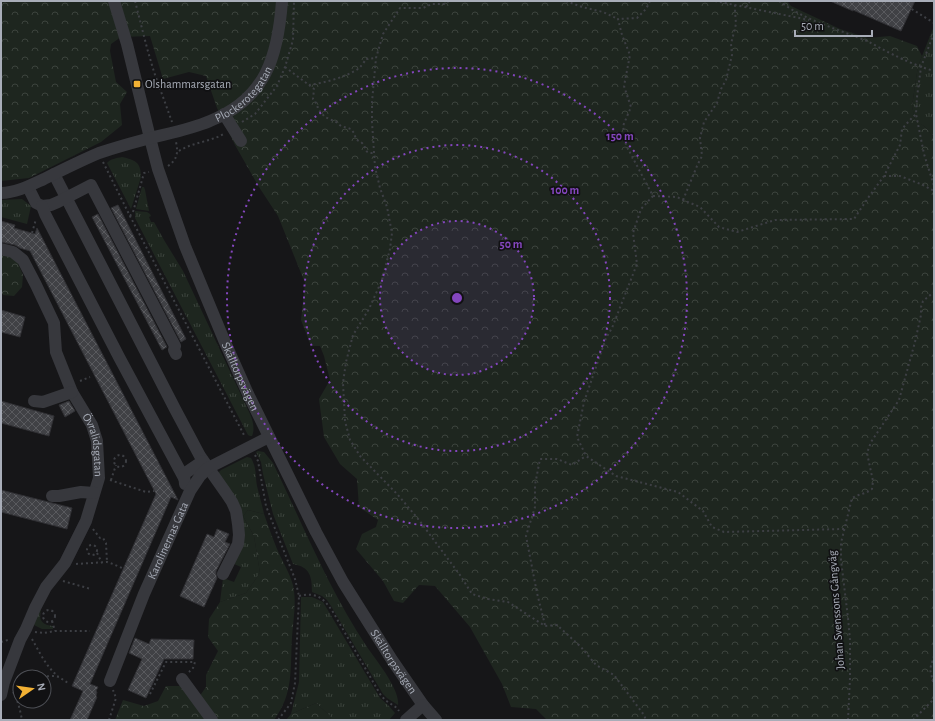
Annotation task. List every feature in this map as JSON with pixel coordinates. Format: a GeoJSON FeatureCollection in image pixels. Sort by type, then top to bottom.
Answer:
{"type":"FeatureCollection","features":[{"type":"Feature","properties":{"kind":"street","name":"Skälltorpsvägen"},"geometry":{"type":"LineString","coordinates":[[114,1],[127,44],[158,169],[193,268],[224,340],[269,437],[316,532],[343,582],[422,705],[436,720]]}},
{"type":"Feature","properties":{"kind":"street","name":"Plockerotegatan"},"geometry":{"type":"LineString","coordinates":[[150,138],[203,124],[224,114],[243,102],[255,89],[266,73],[272,60],[277,41],[282,1]]}},
{"type":"Feature","properties":{"kind":"street"},"geometry":{"type":"LineString","coordinates":[[224,114],[241,141]]}},
{"type":"Feature","properties":{"kind":"street"},"geometry":{"type":"LineString","coordinates":[[1,193],[28,187],[99,153],[150,138]]}},
{"type":"Feature","properties":{"kind":"street"},"geometry":{"type":"LineString","coordinates":[[54,174],[175,409],[206,464],[232,502],[236,511],[239,535],[238,544],[223,574]]}},
{"type":"Feature","properties":{"kind":"street"},"geometry":{"type":"LineString","coordinates":[[28,187],[36,203],[42,206],[50,205],[91,185],[175,346],[174,350],[176,354]]}},
{"type":"Feature","properties":{"kind":"street"},"geometry":{"type":"LineString","coordinates":[[42,206],[119,357],[184,478],[186,487],[190,491]]}},
{"type":"Feature","properties":{"kind":"street","name":"Övralidsgatan"},"geometry":{"type":"LineString","coordinates":[[1,249],[12,252],[23,260],[54,323],[56,352],[72,392],[92,425],[105,479],[94,493],[86,521],[65,563],[46,587],[34,608],[20,640],[1,695]]}},
{"type":"Feature","properties":{"kind":"street"},"geometry":{"type":"LineString","coordinates":[[34,401],[43,402],[72,392]]}},
{"type":"Feature","properties":{"kind":"street","name":"Karolinernas Gata"},"geometry":{"type":"LineString","coordinates":[[110,681],[144,594],[190,491],[206,464],[269,437]]}},
{"type":"Feature","properties":{"kind":"street"},"geometry":{"type":"LineString","coordinates":[[184,478],[184,474],[186,472],[206,464]]}},
{"type":"Feature","properties":{"kind":"street"},"geometry":{"type":"LineString","coordinates":[[52,496],[81,492],[94,493]]}},
{"type":"Feature","properties":{"kind":"street"},"geometry":{"type":"LineString","coordinates":[[182,679],[212,720]]}},
{"type":"Feature","properties":{"kind":"street"},"geometry":{"type":"LineString","coordinates":[[406,720],[422,705]]}},
{"type":"Feature","properties":{"kind":"path"},"geometry":{"type":"LineString","coordinates":[[449,1],[444,4],[432,4],[423,8],[400,8],[392,18],[383,34],[376,58],[372,109],[375,167],[380,188],[387,207],[392,233],[390,249],[382,280],[353,335],[346,362],[343,383],[345,421],[350,440],[360,456],[398,495],[419,520],[460,575],[472,594],[488,599],[508,602],[546,626],[557,625],[581,646],[596,665],[614,675],[644,715],[646,720]]}},
{"type":"Feature","properties":{"kind":"path"},"geometry":{"type":"LineString","coordinates":[[566,1],[603,12],[618,19],[637,18],[646,9],[650,1]]}},
{"type":"Feature","properties":{"kind":"path"},"geometry":{"type":"LineString","coordinates":[[715,1],[812,20]]}},
{"type":"Feature","properties":{"kind":"path"},"geometry":{"type":"LineString","coordinates":[[683,200],[702,156],[700,138],[704,122],[717,103],[721,88],[726,80],[732,55],[731,44],[736,24],[735,1]]}},
{"type":"Feature","properties":{"kind":"path"},"geometry":{"type":"LineString","coordinates":[[746,7],[750,1]]}},
{"type":"Feature","properties":{"kind":"path"},"geometry":{"type":"LineString","coordinates":[[779,1],[789,9],[812,20],[870,43],[921,67],[934,70]]}},
{"type":"Feature","properties":{"kind":"path"},"geometry":{"type":"LineString","coordinates":[[899,1],[934,23]]}},
{"type":"Feature","properties":{"kind":"path"},"geometry":{"type":"LineString","coordinates":[[618,19],[622,35],[630,55],[624,86],[631,107],[623,126],[626,145],[653,196]]}},
{"type":"Feature","properties":{"kind":"path"},"geometry":{"type":"LineString","coordinates":[[934,33],[921,67],[916,114],[924,154],[934,186]]}},
{"type":"Feature","properties":{"kind":"path"},"geometry":{"type":"LineString","coordinates":[[309,85],[323,83],[359,68],[366,59],[376,58]]}},
{"type":"Feature","properties":{"kind":"path"},"geometry":{"type":"LineString","coordinates":[[285,67],[314,89],[313,99],[317,104],[318,109],[326,117],[354,132],[356,139],[362,143],[366,151],[369,153],[374,153]]}},
{"type":"Feature","properties":{"kind":"path"},"geometry":{"type":"LineString","coordinates":[[653,196],[677,198],[700,207],[719,227],[737,232],[775,220],[854,219],[884,176],[900,145],[902,129],[916,114]]}},
{"type":"Feature","properties":{"kind":"path"},"geometry":{"type":"LineString","coordinates":[[99,153],[133,223],[258,461],[266,506],[295,579],[299,596],[295,683],[291,703],[278,720]]}},
{"type":"Feature","properties":{"kind":"path"},"geometry":{"type":"LineString","coordinates":[[884,176],[900,176],[934,191]]}},
{"type":"Feature","properties":{"kind":"path"},"geometry":{"type":"LineString","coordinates":[[653,196],[641,209],[633,233],[637,264],[612,328],[606,338],[584,402],[577,436],[586,456],[616,476],[678,492],[703,511],[712,527],[724,532],[844,528]]}},
{"type":"Feature","properties":{"kind":"path","name":"Johan Svenssons Gångväg"},"geometry":{"type":"LineString","coordinates":[[848,720],[850,640],[841,560],[841,543],[844,528],[852,498],[867,493],[872,489],[873,481],[867,453],[868,448],[899,400],[915,342],[921,315],[921,307],[923,301],[934,292]]}},
{"type":"Feature","properties":{"kind":"path"},"geometry":{"type":"LineString","coordinates":[[120,455],[125,457],[126,461],[124,466],[120,467],[116,465],[114,459],[116,456],[120,455]]}},
{"type":"Feature","properties":{"kind":"path"},"geometry":{"type":"LineString","coordinates":[[546,626],[537,593],[526,536],[535,507],[535,485],[540,459],[557,459],[572,465],[586,456]]}},
{"type":"Feature","properties":{"kind":"path"},"geometry":{"type":"LineString","coordinates":[[116,465],[105,479],[146,492],[154,491]]}},
{"type":"Feature","properties":{"kind":"path"},"geometry":{"type":"LineString","coordinates":[[86,521],[100,538],[104,538],[106,543],[107,562]]}},
{"type":"Feature","properties":{"kind":"path"},"geometry":{"type":"LineString","coordinates":[[97,553],[95,555],[90,555],[88,548],[92,545],[95,546],[98,550],[97,553],[102,563]]}},
{"type":"Feature","properties":{"kind":"path"},"geometry":{"type":"LineString","coordinates":[[65,563],[74,564],[107,562],[122,568]]}},
{"type":"Feature","properties":{"kind":"path"},"geometry":{"type":"LineString","coordinates":[[53,578],[91,589]]}},
{"type":"Feature","properties":{"kind":"path"},"geometry":{"type":"LineString","coordinates":[[299,596],[311,594],[318,596],[324,601],[333,612],[380,694],[385,700],[397,708],[406,720]]}},
{"type":"Feature","properties":{"kind":"path"},"geometry":{"type":"LineString","coordinates":[[52,621],[49,622],[44,618],[44,614],[47,610],[53,611],[55,614],[55,618],[52,621],[55,631]]}},
{"type":"Feature","properties":{"kind":"path"},"geometry":{"type":"LineString","coordinates":[[26,629],[44,633],[55,631],[90,630]]}},
{"type":"Feature","properties":{"kind":"path"},"geometry":{"type":"LineString","coordinates":[[26,629],[54,673],[68,683]]}},
{"type":"Feature","properties":{"kind":"path"},"geometry":{"type":"LineString","coordinates":[[934,656],[930,669],[934,686]]}},
{"type":"Feature","properties":{"kind":"path"},"geometry":{"type":"LineString","coordinates":[[22,720],[20,708],[6,678],[59,677]]}},
{"type":"Feature","properties":{"kind":"path"},"geometry":{"type":"LineString","coordinates":[[109,720],[116,698],[110,681]]}},
{"type":"Feature","properties":{"kind":"path"},"geometry":{"type":"LineString","coordinates":[[913,720],[934,699]]}},
{"type":"Feature","properties":{"kind":"green space"},"geometry":{"type":"Polygon","coordinates":[[[1,1],[787,1],[791,6],[840,29],[868,38],[890,36],[917,46],[922,56],[918,66],[912,106],[915,120],[924,126],[934,137],[934,720],[547,720],[536,709],[511,707],[502,684],[470,627],[435,586],[419,585],[403,603],[394,601],[383,581],[356,549],[362,534],[376,527],[378,520],[359,507],[357,479],[340,464],[324,437],[319,399],[330,380],[320,346],[311,346],[301,320],[305,283],[278,216],[259,187],[235,145],[217,108],[206,76],[189,72],[163,79],[150,36],[121,37],[111,44],[110,51],[116,82],[127,92],[120,104],[122,125],[101,142],[29,178],[1,181],[1,1]]]}},
{"type":"Feature","properties":{"kind":"green space"},"geometry":{"type":"Polygon","coordinates":[[[934,26],[934,137],[924,126],[915,121],[912,106],[918,66],[934,26]]]}},
{"type":"Feature","properties":{"kind":"green space"},"geometry":{"type":"Polygon","coordinates":[[[122,157],[136,162],[141,172],[141,177],[131,209],[107,163],[122,157]]]}},
{"type":"Feature","properties":{"kind":"green space"},"geometry":{"type":"Polygon","coordinates":[[[142,187],[144,187],[145,190],[149,211],[136,209],[142,187]]]}},
{"type":"Feature","properties":{"kind":"green space"},"geometry":{"type":"Polygon","coordinates":[[[22,199],[31,206],[27,224],[1,217],[1,200],[22,199]]]}},
{"type":"Feature","properties":{"kind":"green space"},"geometry":{"type":"Polygon","coordinates":[[[135,211],[147,212],[150,214],[151,216],[149,217],[151,222],[154,222],[183,271],[250,414],[253,425],[252,436],[248,435],[135,218],[135,211]]]}},
{"type":"Feature","properties":{"kind":"green space"},"geometry":{"type":"Polygon","coordinates":[[[1,251],[16,259],[23,275],[22,287],[14,296],[3,295],[1,291],[1,251]]]}},
{"type":"Feature","properties":{"kind":"green space"},"geometry":{"type":"Polygon","coordinates":[[[256,452],[264,452],[273,463],[328,580],[353,625],[391,683],[398,698],[398,705],[383,694],[327,600],[312,592],[309,573],[303,567],[293,564],[273,514],[261,462],[256,452]]]}},
{"type":"Feature","properties":{"kind":"green space"},"geometry":{"type":"Polygon","coordinates":[[[247,457],[251,458],[254,465],[257,486],[264,514],[248,510],[243,516],[254,536],[260,573],[246,593],[220,602],[223,578],[234,582],[241,567],[234,564],[242,540],[218,474],[221,470],[247,457]]]}},
{"type":"Feature","properties":{"kind":"green space"},"geometry":{"type":"Polygon","coordinates":[[[248,510],[264,514],[275,545],[290,575],[293,586],[295,608],[290,680],[285,700],[274,720],[221,720],[215,719],[199,697],[206,687],[206,675],[218,651],[208,637],[209,619],[220,602],[246,593],[260,573],[254,536],[243,516],[248,510]]]}},
{"type":"Feature","properties":{"kind":"green space"},"geometry":{"type":"Polygon","coordinates":[[[301,597],[312,597],[323,602],[380,698],[395,713],[389,720],[331,720],[330,716],[316,703],[291,714],[299,682],[301,597]]]}},
{"type":"Feature","properties":{"kind":"green space"},"geometry":{"type":"Polygon","coordinates":[[[37,610],[41,610],[40,617],[42,622],[46,625],[53,626],[53,629],[42,629],[34,625],[37,610]]]}},
{"type":"Feature","properties":{"kind":"green space"},"geometry":{"type":"Polygon","coordinates":[[[166,686],[183,686],[207,720],[115,720],[123,700],[144,706],[158,701],[166,686]]]}},
{"type":"Feature","properties":{"kind":"green space"},"geometry":{"type":"Polygon","coordinates":[[[316,703],[330,716],[331,720],[286,720],[291,714],[316,703]]]}},
{"type":"Feature","properties":{"kind":"building"},"geometry":{"type":"Polygon","coordinates":[[[830,1],[915,1],[901,31],[830,1]]]}},
{"type":"Feature","properties":{"kind":"building"},"geometry":{"type":"Polygon","coordinates":[[[118,205],[186,339],[181,342],[111,208],[118,205]]]}},
{"type":"Feature","properties":{"kind":"building"},"geometry":{"type":"Polygon","coordinates":[[[98,214],[167,347],[162,350],[92,217],[98,214]]]}},
{"type":"Feature","properties":{"kind":"building"},"geometry":{"type":"Polygon","coordinates":[[[1,221],[15,225],[14,228],[35,234],[37,228],[178,500],[171,497],[90,684],[98,687],[96,691],[97,697],[87,720],[70,720],[83,691],[72,686],[156,494],[30,251],[15,245],[1,242],[1,221]]]}},
{"type":"Feature","properties":{"kind":"building"},"geometry":{"type":"Polygon","coordinates":[[[1,310],[25,317],[20,337],[1,332],[1,310]]]}},
{"type":"Feature","properties":{"kind":"building"},"geometry":{"type":"Polygon","coordinates":[[[1,401],[54,416],[49,436],[1,423],[1,401]]]}},
{"type":"Feature","properties":{"kind":"building"},"geometry":{"type":"Polygon","coordinates":[[[69,401],[75,411],[65,417],[59,405],[69,401]]]}},
{"type":"Feature","properties":{"kind":"building"},"geometry":{"type":"Polygon","coordinates":[[[1,490],[72,508],[67,529],[1,512],[1,490]]]}},
{"type":"Feature","properties":{"kind":"building"},"geometry":{"type":"Polygon","coordinates":[[[217,529],[229,534],[225,542],[230,544],[216,571],[217,578],[204,607],[180,596],[207,534],[214,537],[217,529]]]}},
{"type":"Feature","properties":{"kind":"building"},"geometry":{"type":"Polygon","coordinates":[[[135,638],[149,644],[151,639],[194,640],[193,659],[164,659],[146,698],[128,690],[142,659],[129,653],[135,638]]]}},
{"type":"Feature","properties":{"kind":"place","name":"Olshammarsgatan"},"geometry":{"type":"Point","coordinates":[137,84]}}]}
